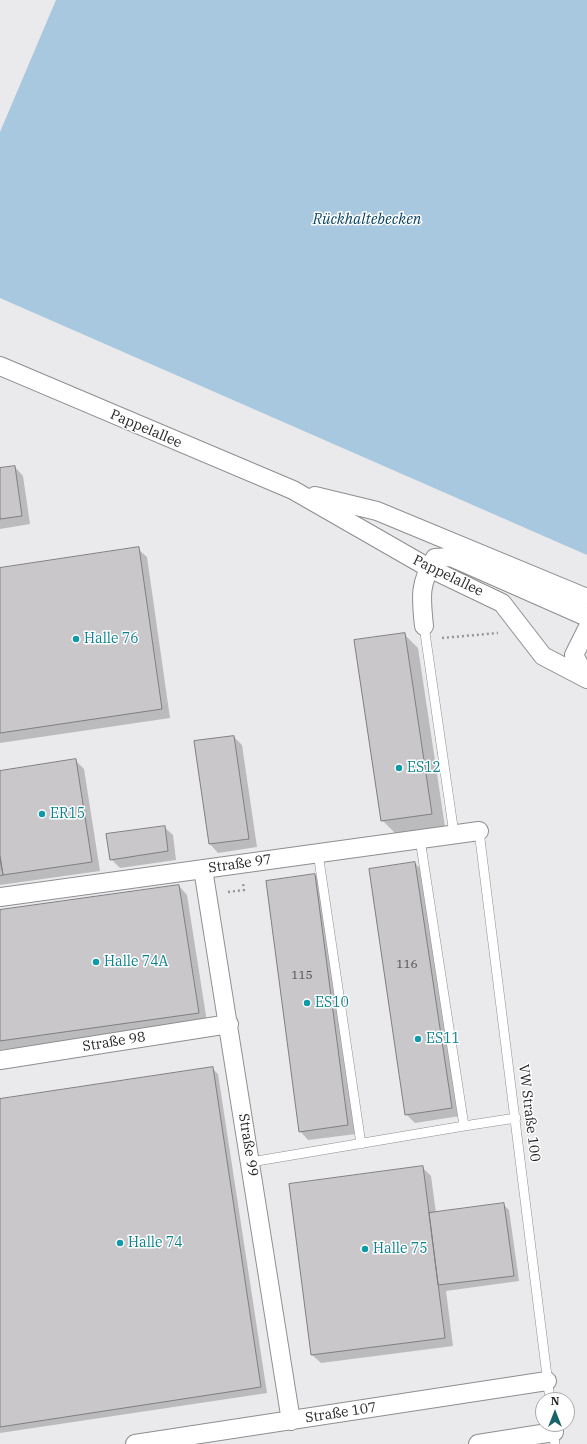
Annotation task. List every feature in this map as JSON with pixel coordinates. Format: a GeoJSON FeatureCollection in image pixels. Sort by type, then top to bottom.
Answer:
{"type":"FeatureCollection","features":[{"type":"Feature","properties":{"kind":"street","name":"Pappelallee"},"geometry":{"type":"LineString","coordinates":[[0,366],[293,490],[429,568],[502,603],[543,656],[587,679]]}},
{"type":"Feature","properties":{"kind":"street","name":"Pappelallee"},"geometry":{"type":"LineString","coordinates":[[293,490],[377,511],[587,598]]}},
{"type":"Feature","properties":{"kind":"street"},"geometry":{"type":"LineString","coordinates":[[425,633],[421,595],[429,568],[435,558],[450,557],[587,617]]}},
{"type":"Feature","properties":{"kind":"street"},"geometry":{"type":"LineString","coordinates":[[587,630],[574,655],[587,679]]}},
{"type":"Feature","properties":{"kind":"street","name":"Straße 97"},"geometry":{"type":"LineString","coordinates":[[0,897],[479,830]]}},
{"type":"Feature","properties":{"kind":"street","name":"Straße 99"},"geometry":{"type":"LineString","coordinates":[[203,869],[251,1162],[291,1422]]}},
{"type":"Feature","properties":{"kind":"street","name":"Straße 98"},"geometry":{"type":"LineString","coordinates":[[0,1060],[229,1024]]}},
{"type":"Feature","properties":{"kind":"street","name":"Straße 107"},"geometry":{"type":"LineString","coordinates":[[135,1444],[291,1422],[547,1381]]}},
{"type":"Feature","properties":{"kind":"street"},"geometry":{"type":"LineString","coordinates":[[478,1444],[554,1433]]}},
{"type":"Feature","properties":{"kind":"lane"},"geometry":{"type":"LineString","coordinates":[[425,633],[454,834]]}},
{"type":"Feature","properties":{"kind":"lane","name":"VW Straße 100"},"geometry":{"type":"LineString","coordinates":[[479,830],[516,1118],[549,1392]]}},
{"type":"Feature","properties":{"kind":"lane"},"geometry":{"type":"LineString","coordinates":[[420,839],[464,1126]]}},
{"type":"Feature","properties":{"kind":"lane"},"geometry":{"type":"LineString","coordinates":[[318,853],[361,1144]]}},
{"type":"Feature","properties":{"kind":"lane"},"geometry":{"type":"LineString","coordinates":[[251,1162],[516,1118]]}},
{"type":"Feature","properties":{"kind":"path"},"geometry":{"type":"LineString","coordinates":[[425,633],[466,636]]}},
{"type":"Feature","properties":{"kind":"water","name":"Rückhaltebecken"},"geometry":{"type":"Polygon","coordinates":[[[56,0],[587,0],[587,555],[0,298],[0,132],[56,0]]]}},
{"type":"Feature","properties":{"kind":"building"},"geometry":{"type":"Polygon","coordinates":[[[15,466],[22,516],[0,519],[0,468],[15,466]]]}},
{"type":"Feature","properties":{"kind":"building","name":"Halle 76"},"geometry":{"type":"Polygon","coordinates":[[[139,547],[162,709],[0,733],[0,568],[139,547]]]}},
{"type":"Feature","properties":{"kind":"building","name":"ES12"},"geometry":{"type":"Polygon","coordinates":[[[405,633],[432,814],[381,821],[354,640],[405,633]]]}},
{"type":"Feature","properties":{"kind":"building"},"geometry":{"type":"Polygon","coordinates":[[[234,736],[249,839],[209,844],[194,741],[234,736]]]}},
{"type":"Feature","properties":{"kind":"building","name":"ER15"},"geometry":{"type":"Polygon","coordinates":[[[76,759],[92,862],[3,875],[0,857],[0,771],[76,759]]]}},
{"type":"Feature","properties":{"kind":"building"},"geometry":{"type":"Polygon","coordinates":[[[165,826],[168,851],[110,860],[106,834],[165,826]]]}},
{"type":"Feature","properties":{"kind":"building"},"geometry":{"type":"Polygon","coordinates":[[[0,857],[3,875],[0,876],[0,857]]]}},
{"type":"Feature","properties":{"kind":"building","name":"ES11"},"geometry":{"type":"Polygon","coordinates":[[[415,862],[452,1108],[405,1115],[369,869],[415,862]]]}},
{"type":"Feature","properties":{"kind":"building","name":"ES10"},"geometry":{"type":"Polygon","coordinates":[[[315,874],[348,1125],[299,1132],[266,881],[315,874]]]}},
{"type":"Feature","properties":{"kind":"building","name":"Halle 74A"},"geometry":{"type":"Polygon","coordinates":[[[179,885],[199,1013],[0,1041],[0,910],[179,885]]]}},
{"type":"Feature","properties":{"kind":"building","name":"Halle 74"},"geometry":{"type":"Polygon","coordinates":[[[213,1067],[261,1387],[0,1427],[0,1099],[213,1067]]]}},
{"type":"Feature","properties":{"kind":"building","name":"Halle 75"},"geometry":{"type":"Polygon","coordinates":[[[423,1166],[445,1338],[311,1355],[289,1184],[423,1166]]]}},
{"type":"Feature","properties":{"kind":"building"},"geometry":{"type":"Polygon","coordinates":[[[504,1203],[514,1276],[438,1285],[429,1213],[504,1203]]]}},
{"type":"Feature","properties":{"kind":"place","name":"Halle 76"},"geometry":{"type":"Point","coordinates":[76,639]}},
{"type":"Feature","properties":{"kind":"place","name":"ES12"},"geometry":{"type":"Point","coordinates":[399,768]}},
{"type":"Feature","properties":{"kind":"place","name":"ER15"},"geometry":{"type":"Point","coordinates":[42,814]}},
{"type":"Feature","properties":{"kind":"place","name":"Halle 74A"},"geometry":{"type":"Point","coordinates":[96,962]}},
{"type":"Feature","properties":{"kind":"place","name":"ES10"},"geometry":{"type":"Point","coordinates":[307,1003]}},
{"type":"Feature","properties":{"kind":"place","name":"ES11"},"geometry":{"type":"Point","coordinates":[418,1039]}},
{"type":"Feature","properties":{"kind":"place","name":"Halle 74"},"geometry":{"type":"Point","coordinates":[120,1243]}},
{"type":"Feature","properties":{"kind":"place","name":"Halle 75"},"geometry":{"type":"Point","coordinates":[365,1249]}}]}
